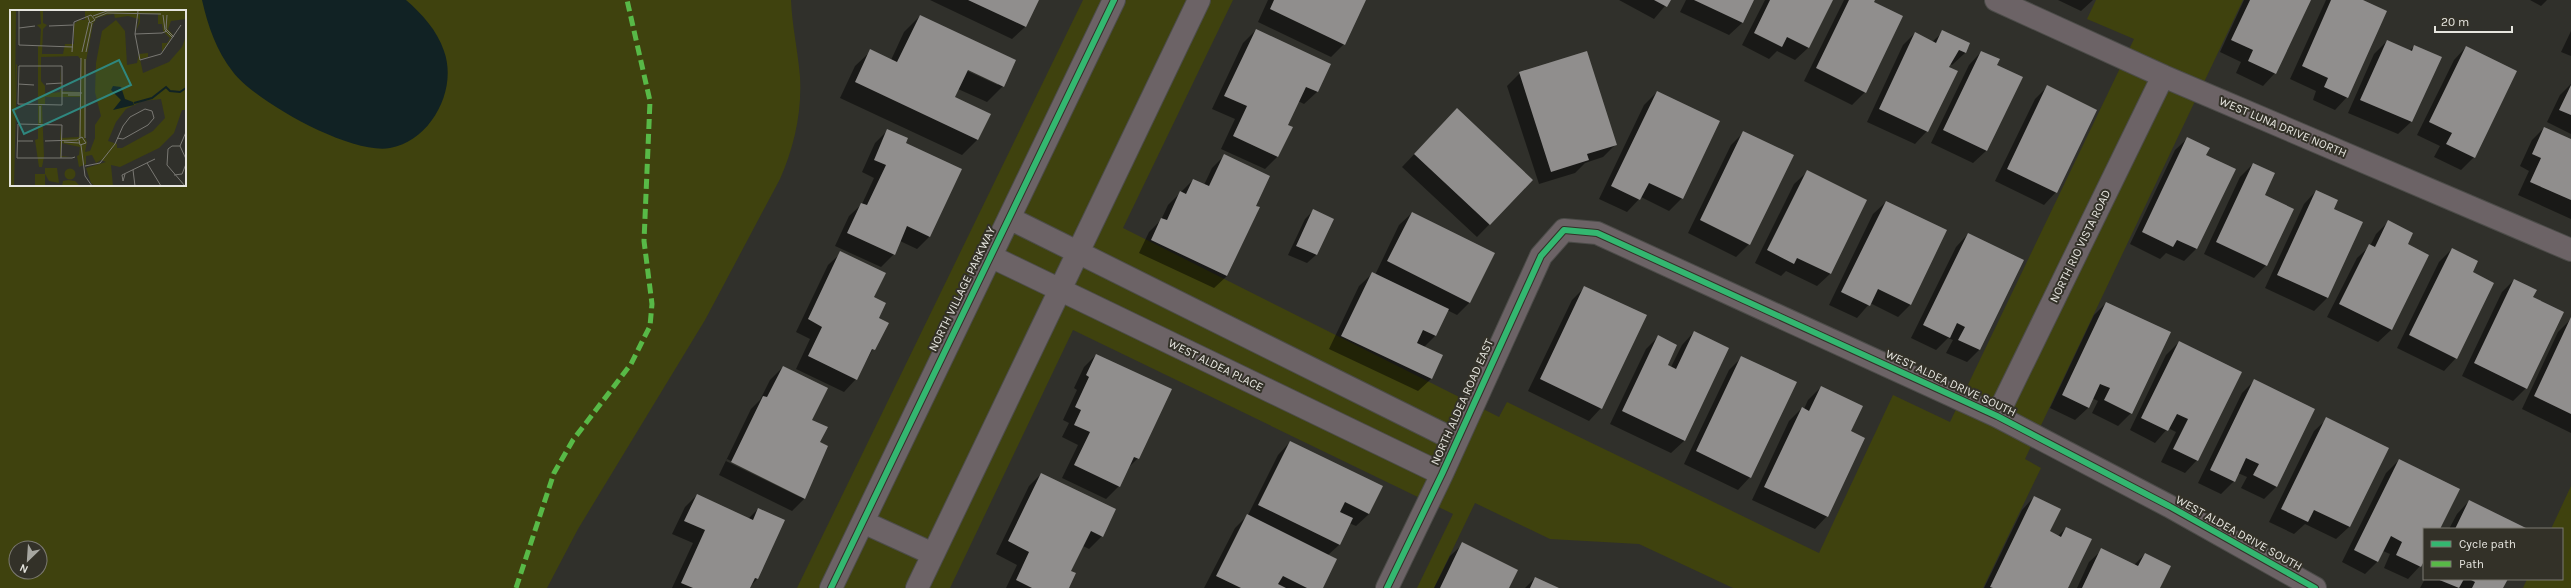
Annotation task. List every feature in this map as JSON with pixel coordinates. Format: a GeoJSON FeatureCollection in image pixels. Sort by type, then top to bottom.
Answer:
{"type":"FeatureCollection","features":[{"type":"Feature","properties":{"kind":"street","name":"NORTH VILLAGE PARKWAY"},"geometry":{"type":"LineString","coordinates":[[831,588],[1114,0]]}},
{"type":"Feature","properties":{"kind":"street"},"geometry":{"type":"LineString","coordinates":[[917,588],[1199,0]]}},
{"type":"Feature","properties":{"kind":"street","name":"WEST LUNA DRIVE NORTH"},"geometry":{"type":"LineString","coordinates":[[1996,0],[2163,76],[2571,250]]}},
{"type":"Feature","properties":{"kind":"street","name":"NORTH RIO VISTA ROAD"},"geometry":{"type":"LineString","coordinates":[[1997,416],[2163,76]]}},
{"type":"Feature","properties":{"kind":"street"},"geometry":{"type":"LineString","coordinates":[[1009,218],[1457,441]]}},
{"type":"Feature","properties":{"kind":"street","name":"WEST ALDEA DRIVE SOUTH"},"geometry":{"type":"LineString","coordinates":[[1564,230],[1598,232],[1997,416],[2169,506],[2315,588]]}},
{"type":"Feature","properties":{"kind":"street","name":"NORTH ALDEA ROAD EAST"},"geometry":{"type":"LineString","coordinates":[[1387,588],[1442,474],[1540,256],[1564,230]]}},
{"type":"Feature","properties":{"kind":"street","name":"WEST ALDEA PLACE"},"geometry":{"type":"LineString","coordinates":[[990,256],[1442,474]]}},
{"type":"Feature","properties":{"kind":"street"},"geometry":{"type":"LineString","coordinates":[[863,522],[933,554]]}},
{"type":"Feature","properties":{"kind":"shaded area"},"geometry":{"type":"Polygon","coordinates":[[[0,0],[791,0],[800,77],[800,104],[796,130],[785,167],[705,320],[578,529],[547,588],[0,588],[0,0]]]}},
{"type":"Feature","properties":{"kind":"shaded area"},"geometry":{"type":"Polygon","coordinates":[[[202,0],[406,0],[418,11],[433,29],[444,51],[447,66],[447,81],[444,97],[438,111],[429,124],[418,135],[405,143],[390,148],[373,148],[329,135],[282,111],[262,98],[233,72],[213,38],[202,0]]]}},
{"type":"Feature","properties":{"kind":"shaded area"},"geometry":{"type":"Polygon","coordinates":[[[1083,0],[1233,0],[1123,228],[1499,417],[1507,402],[1819,553],[1893,395],[1950,422],[2134,39],[2087,19],[2096,0],[2243,0],[2025,459],[2041,468],[1983,588],[1733,588],[1639,544],[1550,539],[1475,503],[1434,588],[1417,588],[1453,514],[1073,330],[950,588],[797,588],[1083,0]]]}},
{"type":"Feature","properties":{"kind":"shaded area"},"geometry":{"type":"Polygon","coordinates":[[[2571,486],[2571,588],[2523,588],[2527,580],[2563,580],[2563,528],[2551,528],[2571,486]]]}},
{"type":"Feature","properties":{"kind":"building"},"geometry":{"type":"Polygon","coordinates":[[[968,0],[1039,0],[1026,27],[968,0]]]}},
{"type":"Feature","properties":{"kind":"building"},"geometry":{"type":"Polygon","coordinates":[[[1274,0],[1366,0],[1345,45],[1270,9],[1274,0]]]}},
{"type":"Feature","properties":{"kind":"building"},"geometry":{"type":"Polygon","coordinates":[[[1654,0],[1671,0],[1667,7],[1654,0]]]}},
{"type":"Feature","properties":{"kind":"building"},"geometry":{"type":"Polygon","coordinates":[[[1694,0],[1754,0],[1743,23],[1694,0]]]}},
{"type":"Feature","properties":{"kind":"building"},"geometry":{"type":"Polygon","coordinates":[[[1770,0],[1833,0],[1809,48],[1787,37],[1782,47],[1754,33],[1770,0]]]}},
{"type":"Feature","properties":{"kind":"building"},"geometry":{"type":"Polygon","coordinates":[[[1849,0],[1875,0],[1874,2],[1903,16],[1866,93],[1816,68],[1849,0]]]}},
{"type":"Feature","properties":{"kind":"building"},"geometry":{"type":"Polygon","coordinates":[[[2250,0],[2311,0],[2276,74],[2248,61],[2253,50],[2231,40],[2250,0]]]}},
{"type":"Feature","properties":{"kind":"building"},"geometry":{"type":"Polygon","coordinates":[[[2331,0],[2363,0],[2387,11],[2348,98],[2324,87],[2328,78],[2302,66],[2331,0]]]}},
{"type":"Feature","properties":{"kind":"building"},"geometry":{"type":"Polygon","coordinates":[[[920,15],[1016,60],[1004,87],[968,70],[955,97],[991,114],[978,140],[855,82],[870,49],[897,62],[920,15]]]}},
{"type":"Feature","properties":{"kind":"building"},"geometry":{"type":"Polygon","coordinates":[[[1256,29],[1331,64],[1318,92],[1306,87],[1288,125],[1293,127],[1278,157],[1233,136],[1247,106],[1224,96],[1256,29]]]}},
{"type":"Feature","properties":{"kind":"building"},"geometry":{"type":"Polygon","coordinates":[[[1942,30],[1970,43],[1966,53],[1959,50],[1949,67],[1958,71],[1928,132],[1879,109],[1915,32],[1936,43],[1942,30]]]}},
{"type":"Feature","properties":{"kind":"building"},"geometry":{"type":"Polygon","coordinates":[[[2387,40],[2412,51],[2414,45],[2442,57],[2412,122],[2360,100],[2387,40]]]}},
{"type":"Feature","properties":{"kind":"building"},"geometry":{"type":"Polygon","coordinates":[[[2466,46],[2517,71],[2475,158],[2446,144],[2452,133],[2429,122],[2466,46]]]}},
{"type":"Feature","properties":{"kind":"building"},"geometry":{"type":"Polygon","coordinates":[[[1587,51],[1617,145],[1587,154],[1589,160],[1551,172],[1519,72],[1587,51]]]}},
{"type":"Feature","properties":{"kind":"building"},"geometry":{"type":"Polygon","coordinates":[[[1981,51],[2000,59],[1997,65],[2023,77],[1987,151],[1943,130],[1981,51]]]}},
{"type":"Feature","properties":{"kind":"building"},"geometry":{"type":"Polygon","coordinates":[[[2047,85],[2097,110],[2057,193],[2007,169],[2047,85]]]}},
{"type":"Feature","properties":{"kind":"building"},"geometry":{"type":"Polygon","coordinates":[[[2571,85],[2571,115],[2559,110],[2571,85]]]}},
{"type":"Feature","properties":{"kind":"building"},"geometry":{"type":"Polygon","coordinates":[[[1657,91],[1720,121],[1683,199],[1649,183],[1640,200],[1611,186],[1657,91]]]}},
{"type":"Feature","properties":{"kind":"building"},"geometry":{"type":"Polygon","coordinates":[[[1457,108],[1533,180],[1490,225],[1414,154],[1457,108]]]}},
{"type":"Feature","properties":{"kind":"building"},"geometry":{"type":"Polygon","coordinates":[[[2544,127],[2571,139],[2571,200],[2530,182],[2541,158],[2532,154],[2544,127]]]}},
{"type":"Feature","properties":{"kind":"building"},"geometry":{"type":"Polygon","coordinates":[[[887,129],[908,138],[906,143],[962,169],[930,237],[907,226],[895,255],[847,233],[861,203],[867,205],[886,165],[874,160],[887,129]]]}},
{"type":"Feature","properties":{"kind":"building"},"geometry":{"type":"Polygon","coordinates":[[[1743,131],[1794,155],[1750,245],[1700,220],[1743,131]]]}},
{"type":"Feature","properties":{"kind":"building"},"geometry":{"type":"Polygon","coordinates":[[[2187,137],[2210,148],[2206,155],[2236,169],[2197,249],[2177,240],[2173,247],[2142,232],[2187,137]]]}},
{"type":"Feature","properties":{"kind":"building"},"geometry":{"type":"Polygon","coordinates":[[[1224,154],[1270,176],[1256,206],[1260,207],[1227,276],[1151,240],[1161,218],[1167,220],[1180,191],[1186,194],[1193,179],[1209,186],[1224,154]]]}},
{"type":"Feature","properties":{"kind":"building"},"geometry":{"type":"Polygon","coordinates":[[[2253,163],[2275,173],[2265,195],[2294,209],[2267,266],[2216,242],[2253,163]]]}},
{"type":"Feature","properties":{"kind":"building"},"geometry":{"type":"Polygon","coordinates":[[[1807,170],[1867,200],[1831,274],[1797,258],[1794,264],[1767,250],[1807,170]]]}},
{"type":"Feature","properties":{"kind":"building"},"geometry":{"type":"Polygon","coordinates":[[[2316,190],[2338,200],[2334,209],[2363,222],[2328,298],[2277,275],[2316,190]]]}},
{"type":"Feature","properties":{"kind":"building"},"geometry":{"type":"Polygon","coordinates":[[[1886,201],[1947,230],[1911,305],[1878,289],[1870,306],[1841,292],[1886,201]]]}},
{"type":"Feature","properties":{"kind":"building"},"geometry":{"type":"Polygon","coordinates":[[[1313,209],[1334,219],[1317,255],[1296,246],[1313,209]]]}},
{"type":"Feature","properties":{"kind":"building"},"geometry":{"type":"Polygon","coordinates":[[[1412,212],[1495,253],[1470,303],[1387,261],[1412,212]]]}},
{"type":"Feature","properties":{"kind":"building"},"geometry":{"type":"Polygon","coordinates":[[[2388,220],[2413,233],[2408,244],[2429,255],[2392,330],[2339,304],[2369,244],[2375,247],[2388,220]]]}},
{"type":"Feature","properties":{"kind":"building"},"geometry":{"type":"Polygon","coordinates":[[[1968,233],[2024,260],[1980,350],[1958,340],[1965,327],[1957,323],[1950,338],[1923,325],[1968,233]]]}},
{"type":"Feature","properties":{"kind":"building"},"geometry":{"type":"Polygon","coordinates":[[[2452,248],[2478,261],[2473,272],[2494,283],[2457,359],[2409,335],[2452,248]]]}},
{"type":"Feature","properties":{"kind":"building"},"geometry":{"type":"Polygon","coordinates":[[[840,251],[886,273],[874,297],[886,303],[879,318],[889,323],[875,350],[872,349],[857,380],[808,356],[822,327],[808,319],[840,251]]]}},
{"type":"Feature","properties":{"kind":"building"},"geometry":{"type":"Polygon","coordinates":[[[1372,272],[1449,309],[1436,336],[1423,330],[1417,343],[1443,355],[1432,379],[1341,336],[1372,272]]]}},
{"type":"Feature","properties":{"kind":"building"},"geometry":{"type":"Polygon","coordinates":[[[2514,279],[2537,290],[2533,297],[2564,312],[2527,389],[2474,363],[2514,279]]]}},
{"type":"Feature","properties":{"kind":"building"},"geometry":{"type":"Polygon","coordinates":[[[1584,286],[1647,315],[1602,409],[1540,379],[1584,286]]]}},
{"type":"Feature","properties":{"kind":"building"},"geometry":{"type":"Polygon","coordinates":[[[2106,302],[2171,332],[2132,414],[2104,400],[2110,388],[2100,384],[2089,408],[2062,395],[2106,302]]]}},
{"type":"Feature","properties":{"kind":"building"},"geometry":{"type":"Polygon","coordinates":[[[2571,317],[2571,414],[2534,396],[2571,317]]]}},
{"type":"Feature","properties":{"kind":"building"},"geometry":{"type":"Polygon","coordinates":[[[1694,331],[1729,348],[1685,441],[1622,411],[1658,335],[1677,345],[1668,365],[1676,369],[1694,331]]]}},
{"type":"Feature","properties":{"kind":"building"},"geometry":{"type":"Polygon","coordinates":[[[2179,341],[2242,372],[2198,461],[2173,449],[2188,419],[2177,414],[2168,431],[2141,418],[2179,341]]]}},
{"type":"Feature","properties":{"kind":"building"},"geometry":{"type":"Polygon","coordinates":[[[1096,354],[1172,389],[1139,459],[1134,457],[1120,487],[1074,465],[1090,432],[1074,425],[1081,410],[1075,407],[1089,377],[1086,375],[1096,354]]]}},
{"type":"Feature","properties":{"kind":"building"},"geometry":{"type":"Polygon","coordinates":[[[1741,356],[1797,382],[1751,478],[1696,451],[1741,356]]]}},
{"type":"Feature","properties":{"kind":"building"},"geometry":{"type":"Polygon","coordinates":[[[783,366],[828,388],[812,420],[828,427],[820,442],[828,446],[805,499],[731,462],[763,396],[767,397],[783,366]]]}},
{"type":"Feature","properties":{"kind":"building"},"geometry":{"type":"Polygon","coordinates":[[[2254,379],[2315,409],[2277,487],[2253,475],[2259,464],[2246,458],[2235,482],[2210,470],[2254,379]]]}},
{"type":"Feature","properties":{"kind":"building"},"geometry":{"type":"Polygon","coordinates":[[[1821,386],[1863,406],[1851,431],[1865,438],[1828,517],[1764,487],[1802,407],[1809,411],[1821,386]]]}},
{"type":"Feature","properties":{"kind":"building"},"geometry":{"type":"Polygon","coordinates":[[[2326,417],[2389,448],[2350,527],[2314,510],[2308,522],[2281,509],[2326,417]]]}},
{"type":"Feature","properties":{"kind":"building"},"geometry":{"type":"Polygon","coordinates":[[[1290,441],[1383,486],[1369,514],[1345,502],[1340,512],[1353,518],[1340,545],[1258,505],[1290,441]]]}},
{"type":"Feature","properties":{"kind":"building"},"geometry":{"type":"Polygon","coordinates":[[[2399,459],[2460,489],[2440,528],[2423,528],[2423,563],[2421,567],[2396,555],[2402,542],[2391,536],[2378,562],[2354,550],[2399,459]]]}},
{"type":"Feature","properties":{"kind":"building"},"geometry":{"type":"Polygon","coordinates":[[[1041,473],[1116,509],[1103,537],[1091,531],[1071,571],[1076,573],[1069,588],[1032,588],[1016,580],[1029,552],[1008,541],[1041,473]]]}},
{"type":"Feature","properties":{"kind":"building"},"geometry":{"type":"Polygon","coordinates":[[[697,494],[753,520],[758,508],[785,520],[758,579],[755,578],[750,588],[693,588],[681,583],[705,530],[684,521],[697,494]]]}},
{"type":"Feature","properties":{"kind":"building"},"geometry":{"type":"Polygon","coordinates":[[[2034,496],[2061,509],[2050,531],[2061,537],[2066,527],[2092,539],[2068,588],[1990,587],[2034,496]]]}},
{"type":"Feature","properties":{"kind":"building"},"geometry":{"type":"Polygon","coordinates":[[[2469,500],[2526,528],[2455,528],[2469,500]]]}},
{"type":"Feature","properties":{"kind":"building"},"geometry":{"type":"Polygon","coordinates":[[[1247,514],[1337,559],[1323,588],[1307,588],[1283,576],[1278,584],[1286,588],[1241,588],[1216,576],[1247,514]]]}},
{"type":"Feature","properties":{"kind":"building"},"geometry":{"type":"Polygon","coordinates":[[[1462,542],[1518,570],[1509,588],[1440,588],[1462,542]]]}},
{"type":"Feature","properties":{"kind":"building"},"geometry":{"type":"Polygon","coordinates":[[[2101,548],[2138,566],[2145,553],[2171,566],[2160,588],[2082,588],[2101,548]]]}},
{"type":"Feature","properties":{"kind":"building"},"geometry":{"type":"Polygon","coordinates":[[[1535,577],[1559,588],[1530,588],[1535,577]]]}},
{"type":"Feature","properties":{"kind":"building"},"geometry":{"type":"Polygon","coordinates":[[[2439,580],[2463,580],[2459,588],[2439,580]]]}},
{"type":"Feature","properties":{"kind":"building"},"geometry":{"type":"Polygon","coordinates":[[[2471,580],[2507,580],[2503,588],[2472,588],[2475,582],[2471,580]]]}},
{"type":"Feature","properties":{"kind":"marked path"},"geometry":{"type":"LineString","coordinates":[[516,588],[554,473],[573,440],[631,364],[650,326],[652,304],[644,241],[650,101],[627,0]]}},
{"type":"Feature","properties":{"kind":"cycle path"},"geometry":{"type":"LineString","coordinates":[[831,588],[1114,0]]}},
{"type":"Feature","properties":{"kind":"cycle path"},"geometry":{"type":"LineString","coordinates":[[1387,588],[1442,474],[1541,256],[1564,230],[1597,233],[1997,416],[2169,506],[2315,588]]}}]}
